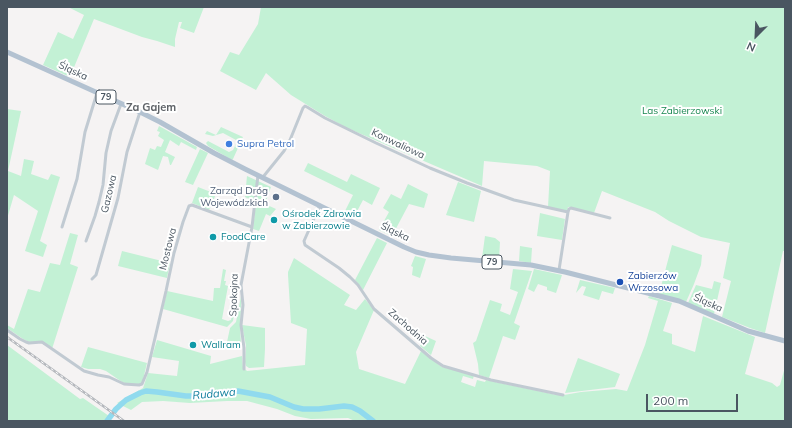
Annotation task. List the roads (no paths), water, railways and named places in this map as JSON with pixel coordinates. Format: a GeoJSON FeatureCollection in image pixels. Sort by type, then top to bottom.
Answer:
{"type":"FeatureCollection","features":[{"type":"Feature","properties":{"kind":"main road","name":"Śląska"},"geometry":{"type":"LineString","coordinates":[[7,52],[140,112],[214,153],[416,252],[429,255],[531,265],[559,270],[679,301],[756,333],[785,341]]}},
{"type":"Feature","properties":{"kind":"street"},"geometry":{"type":"LineString","coordinates":[[62,227],[77,179],[85,132],[97,93]]}},
{"type":"Feature","properties":{"kind":"street"},"geometry":{"type":"LineString","coordinates":[[86,241],[99,202],[103,185],[106,153],[111,131],[121,103]]}},
{"type":"Feature","properties":{"kind":"street","name":"Konwaliowa"},"geometry":{"type":"LineString","coordinates":[[261,176],[284,151],[305,106],[353,132],[454,178],[514,200],[568,212],[571,208],[610,218]]}},
{"type":"Feature","properties":{"kind":"street","name":"Gazowa"},"geometry":{"type":"LineString","coordinates":[[92,280],[96,275],[118,198],[127,152],[140,112]]}},
{"type":"Feature","properties":{"kind":"street","name":"Spokojna"},"geometry":{"type":"LineString","coordinates":[[244,369],[244,348],[241,325],[241,285],[261,176]]}},
{"type":"Feature","properties":{"kind":"street","name":"Mostowa"},"geometry":{"type":"LineString","coordinates":[[7,330],[26,342],[42,342],[84,370],[109,377],[124,384],[142,384],[149,362],[174,253],[189,206],[192,205],[252,227]]}},
{"type":"Feature","properties":{"kind":"street","name":"Zachodnia"},"geometry":{"type":"LineString","coordinates":[[320,205],[304,241],[305,245],[350,277],[358,285],[374,308],[431,358],[443,366],[491,380],[563,395]]}},
{"type":"Feature","properties":{"kind":"street"},"geometry":{"type":"LineString","coordinates":[[559,270],[568,212]]}},
{"type":"Feature","properties":{"kind":"waterway","name":"Rudawa"},"geometry":{"type":"LineString","coordinates":[[107,421],[116,409],[126,400],[146,391],[186,396],[204,396],[238,391],[270,397],[303,409],[344,406],[352,407],[373,421]]}},
{"type":"Feature","properties":{"kind":"railway"},"geometry":{"type":"LineString","coordinates":[[7,337],[124,421]]}},
{"type":"Feature","properties":{"kind":"place","name":"Supra Petrol"},"geometry":{"type":"Point","coordinates":[229,144]}},
{"type":"Feature","properties":{"kind":"place","name":"Zarząd Dróg Wojewódzkich"},"geometry":{"type":"Point","coordinates":[276,197]}},
{"type":"Feature","properties":{"kind":"place","name":"Ośrodek Zdrowia w Zabierzowie"},"geometry":{"type":"Point","coordinates":[274,220]}},
{"type":"Feature","properties":{"kind":"place","name":"FoodCare"},"geometry":{"type":"Point","coordinates":[213,237]}},
{"type":"Feature","properties":{"kind":"place","name":"Zabierzów Wrzosowa"},"geometry":{"type":"Point","coordinates":[620,282]}},
{"type":"Feature","properties":{"kind":"place","name":"Wallram"},"geometry":{"type":"Point","coordinates":[193,345]}},
{"type":"Feature","properties":{"kind":"district","name":"Za Gajem"},"geometry":{"type":"Point","coordinates":[151,108]}},
{"type":"Feature","properties":{"kind":"park label","name":"Las Zabierzowski"},"geometry":{"type":"Point","coordinates":[682,111]}}]}
